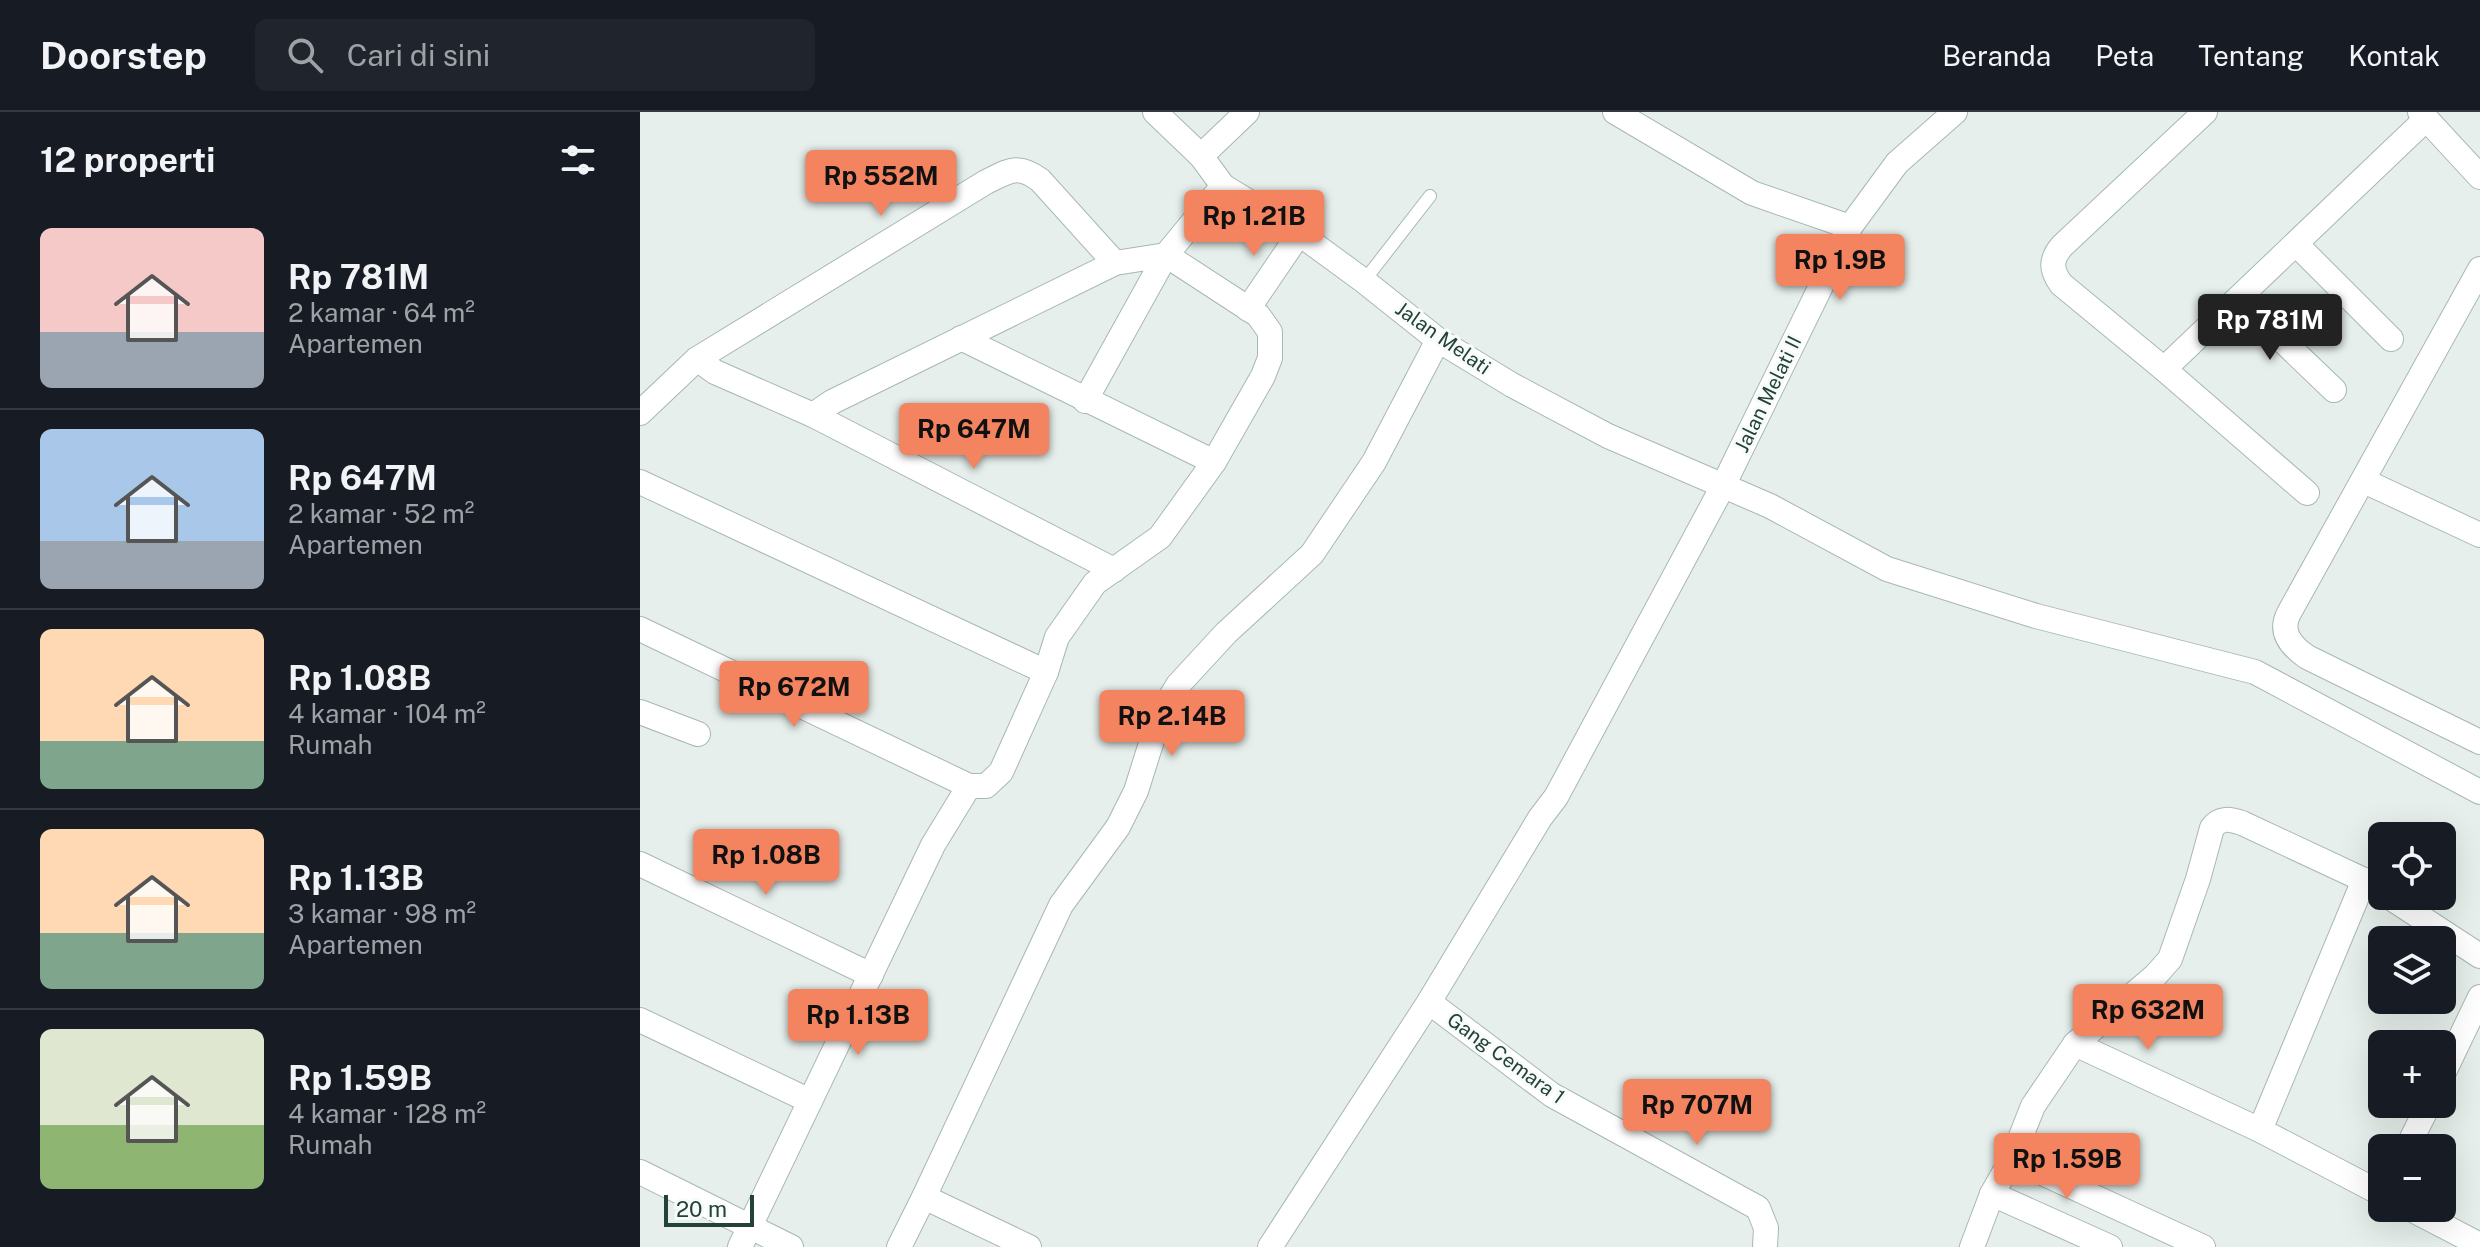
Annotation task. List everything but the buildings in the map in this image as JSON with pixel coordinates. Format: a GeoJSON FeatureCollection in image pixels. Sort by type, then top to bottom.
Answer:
{"type":"FeatureCollection","features":[{"type":"Feature","properties":{"kind":"street","name":"Jalan Melati"},"geometry":{"type":"LineString","coordinates":[[1155,112],[1201,156],[1223,186],[1299,234],[1438,340],[1512,385],[1608,436],[1770,506],[1887,569],[2036,616],[2255,672],[2480,792]]}},
{"type":"Feature","properties":{"kind":"street"},"geometry":{"type":"LineString","coordinates":[[1201,156],[1247,112]]}},
{"type":"Feature","properties":{"kind":"street"},"geometry":{"type":"LineString","coordinates":[[1615,112],[1752,193],[1850,227]]}},
{"type":"Feature","properties":{"kind":"street","name":"Jalan Melati II"},"geometry":{"type":"LineString","coordinates":[[1270,1247],[1429,1002],[1540,818],[1556,797],[1723,486],[1850,227],[1897,163],[1955,112]]}},
{"type":"Feature","properties":{"kind":"street"},"geometry":{"type":"LineString","coordinates":[[2205,112],[2062,246],[2053,258],[2053,269],[2061,284],[2307,493]]}},
{"type":"Feature","properties":{"kind":"street"},"geometry":{"type":"LineString","coordinates":[[2164,369],[2296,244],[2423,116],[2480,177]]}},
{"type":"Feature","properties":{"kind":"street"},"geometry":{"type":"LineString","coordinates":[[640,413],[697,359],[986,182],[1012,170],[1027,170],[1040,180],[1115,263]]}},
{"type":"Feature","properties":{"kind":"street"},"geometry":{"type":"LineString","coordinates":[[1085,401],[1166,255],[1223,186]]}},
{"type":"Feature","properties":{"kind":"street"},"geometry":{"type":"LineString","coordinates":[[1248,309],[1299,234]]}},
{"type":"Feature","properties":{"kind":"street"},"geometry":{"type":"LineString","coordinates":[[2296,244],[2391,339]]}},
{"type":"Feature","properties":{"kind":"street"},"geometry":{"type":"LineString","coordinates":[[640,629],[969,786],[986,786],[1001,772],[1046,672],[1057,637],[1095,583],[1160,537],[1214,462],[1263,376],[1270,358],[1270,332],[1258,315],[1166,255],[1115,263],[832,402],[813,415]]}},
{"type":"Feature","properties":{"kind":"street"},"geometry":{"type":"LineString","coordinates":[[2480,269],[2472,303],[2364,481],[2285,620],[2289,642],[2307,657],[2480,742]]}},
{"type":"Feature","properties":{"kind":"street"},"geometry":{"type":"LineString","coordinates":[[2239,299],[2334,390]]}},
{"type":"Feature","properties":{"kind":"street"},"geometry":{"type":"LineString","coordinates":[[961,338],[1214,462]]}},
{"type":"Feature","properties":{"kind":"street"},"geometry":{"type":"LineString","coordinates":[[899,1247],[1061,905],[1118,827],[1136,791],[1160,715],[1178,685],[1226,633],[1312,554],[1374,462],[1438,340]]}},
{"type":"Feature","properties":{"kind":"street"},"geometry":{"type":"LineString","coordinates":[[697,359],[715,372],[813,415],[1114,570]]}},
{"type":"Feature","properties":{"kind":"street"},"geometry":{"type":"LineString","coordinates":[[2364,481],[2480,535]]}},
{"type":"Feature","properties":{"kind":"street"},"geometry":{"type":"LineString","coordinates":[[640,482],[1046,672]]}},
{"type":"Feature","properties":{"kind":"street"},"geometry":{"type":"LineString","coordinates":[[640,712],[698,734]]}},
{"type":"Feature","properties":{"kind":"street"},"geometry":{"type":"LineString","coordinates":[[745,1237],[933,845],[969,786]]}},
{"type":"Feature","properties":{"kind":"street"},"geometry":{"type":"LineString","coordinates":[[1972,1247],[1992,1194],[2012,1159],[2033,1106],[2075,1044],[2155,976],[2170,959],[2212,828],[2217,822],[2227,819],[2242,823],[2368,884]]}},
{"type":"Feature","properties":{"kind":"street"},"geometry":{"type":"LineString","coordinates":[[640,864],[871,975]]}},
{"type":"Feature","properties":{"kind":"street"},"geometry":{"type":"LineString","coordinates":[[2260,1130],[2368,897]]}},
{"type":"Feature","properties":{"kind":"street"},"geometry":{"type":"LineString","coordinates":[[2409,910],[2480,956]]}},
{"type":"Feature","properties":{"kind":"street"},"geometry":{"type":"LineString","coordinates":[[2456,1047],[2480,997]]}},
{"type":"Feature","properties":{"kind":"street","name":"Gang Cemara 1"},"geometry":{"type":"LineString","coordinates":[[1429,1002],[1552,1095],[1758,1208],[1766,1228],[1765,1247]]}},
{"type":"Feature","properties":{"kind":"street"},"geometry":{"type":"LineString","coordinates":[[640,1020],[810,1101]]}},
{"type":"Feature","properties":{"kind":"street"},"geometry":{"type":"LineString","coordinates":[[2075,1044],[2260,1130],[2368,1187]]}},
{"type":"Feature","properties":{"kind":"street"},"geometry":{"type":"LineString","coordinates":[[2012,1159],[2203,1247]]}},
{"type":"Feature","properties":{"kind":"street"},"geometry":{"type":"LineString","coordinates":[[640,1172],[745,1237],[791,1247]]}},
{"type":"Feature","properties":{"kind":"street"},"geometry":{"type":"LineString","coordinates":[[1992,1194],[2110,1247]]}},
{"type":"Feature","properties":{"kind":"street"},"geometry":{"type":"LineString","coordinates":[[924,1197],[1029,1247]]}},
{"type":"Feature","properties":{"kind":"street"},"geometry":{"type":"LineString","coordinates":[[2436,1222],[2480,1245]]}},
{"type":"Feature","properties":{"kind":"lane"},"geometry":{"type":"LineString","coordinates":[[1364,281],[1430,196]]}}]}
